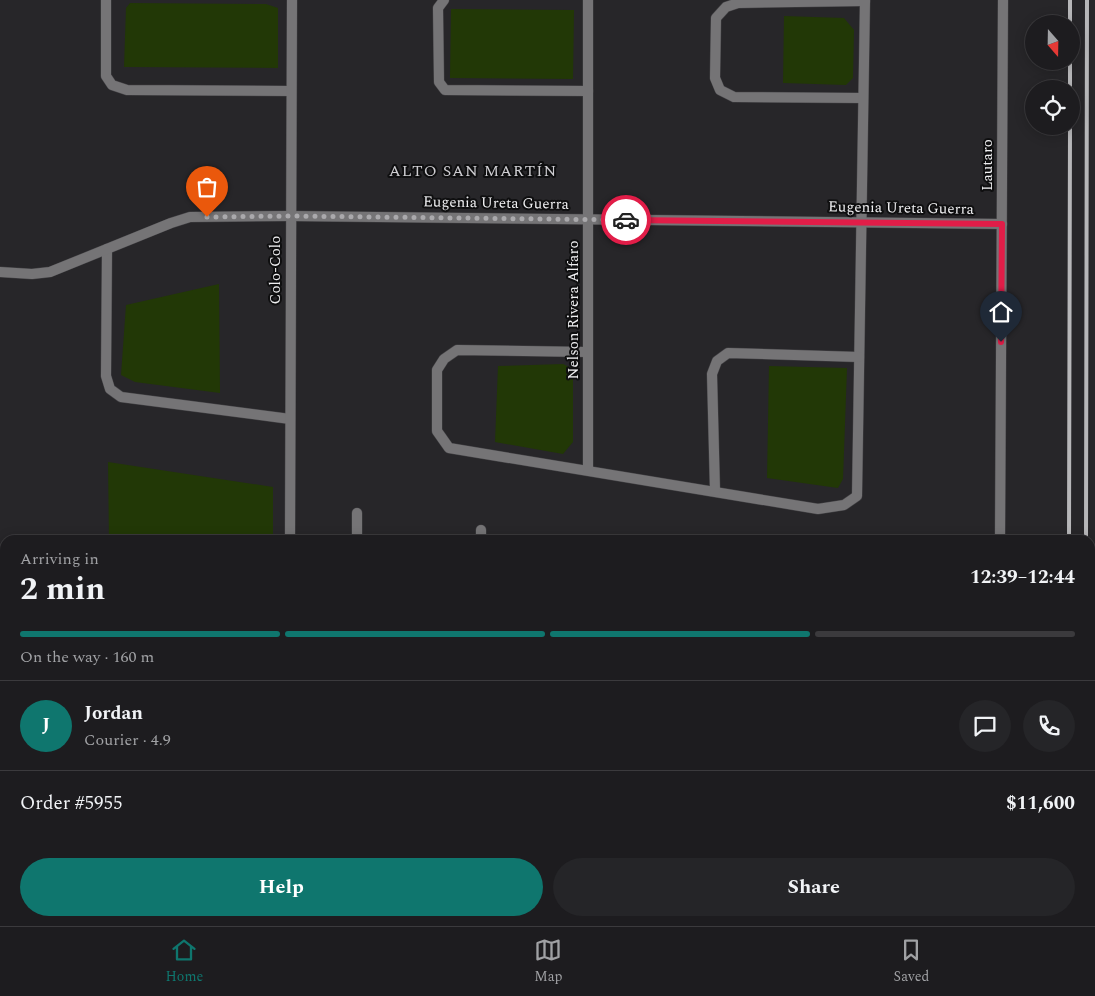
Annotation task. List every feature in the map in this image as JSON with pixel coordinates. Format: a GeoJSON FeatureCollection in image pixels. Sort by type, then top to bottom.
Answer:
{"type":"FeatureCollection","features":[{"type":"Feature","properties":{"kind":"street"},"geometry":{"type":"LineString","coordinates":[[106,0],[106,76],[112,85],[127,90],[291,91]]}},
{"type":"Feature","properties":{"kind":"street","name":"Colo-Colo"},"geometry":{"type":"LineString","coordinates":[[290,535],[292,0]]}},
{"type":"Feature","properties":{"kind":"street"},"geometry":{"type":"LineString","coordinates":[[444,0],[438,8],[439,82],[446,90],[588,91]]}},
{"type":"Feature","properties":{"kind":"street","name":"Nelson Rivera Alfaro"},"geometry":{"type":"LineString","coordinates":[[588,0],[588,470]]}},
{"type":"Feature","properties":{"kind":"street","name":"Lautaro"},"geometry":{"type":"LineString","coordinates":[[1000,535],[1003,0]]}},
{"type":"Feature","properties":{"kind":"street"},"geometry":{"type":"LineString","coordinates":[[587,352],[457,350],[444,359],[437,370],[436,430],[449,448],[818,509],[844,505],[857,496],[865,1],[738,2],[726,7],[716,18],[715,78],[720,90],[734,97],[863,98]]}},
{"type":"Feature","properties":{"kind":"street","name":"Eugenia Ureta Guerra"},"geometry":{"type":"LineString","coordinates":[[0,272],[32,274],[50,272],[190,217],[290,216],[1002,224]]}},
{"type":"Feature","properties":{"kind":"street"},"geometry":{"type":"LineString","coordinates":[[107,248],[106,376],[110,389],[120,397],[290,419]]}},
{"type":"Feature","properties":{"kind":"street"},"geometry":{"type":"LineString","coordinates":[[715,491],[712,374],[716,361],[728,353],[859,356]]}},
{"type":"Feature","properties":{"kind":"street"},"geometry":{"type":"LineString","coordinates":[[357,513],[357,535]]}},
{"type":"Feature","properties":{"kind":"green space"},"geometry":{"type":"Polygon","coordinates":[[[130,3],[266,4],[278,8],[278,68],[124,67],[126,8],[130,3]]]}},
{"type":"Feature","properties":{"kind":"green space"},"geometry":{"type":"Polygon","coordinates":[[[451,9],[574,10],[573,79],[450,78],[451,9]]]}},
{"type":"Feature","properties":{"kind":"green space"},"geometry":{"type":"Polygon","coordinates":[[[784,16],[844,18],[854,30],[853,78],[846,85],[783,83],[784,16]]]}},
{"type":"Feature","properties":{"kind":"green space"},"geometry":{"type":"Polygon","coordinates":[[[219,284],[220,393],[135,382],[121,375],[126,305],[219,284]]]}},
{"type":"Feature","properties":{"kind":"green space"},"geometry":{"type":"Polygon","coordinates":[[[563,364],[573,369],[573,442],[563,454],[495,442],[498,366],[563,364]]]}},
{"type":"Feature","properties":{"kind":"green space"},"geometry":{"type":"Polygon","coordinates":[[[769,366],[847,368],[843,479],[838,488],[767,478],[769,366]]]}},
{"type":"Feature","properties":{"kind":"green space"},"geometry":{"type":"Polygon","coordinates":[[[108,462],[273,487],[273,535],[109,535],[108,462]]]}},
{"type":"Feature","properties":{"kind":"railway"},"geometry":{"type":"LineString","coordinates":[[1070,0],[1070,15]]}},
{"type":"Feature","properties":{"kind":"railway"},"geometry":{"type":"LineString","coordinates":[[1086,535],[1087,0]]}},
{"type":"Feature","properties":{"kind":"railway"},"geometry":{"type":"LineString","coordinates":[[1070,70],[1070,80]]}},
{"type":"Feature","properties":{"kind":"railway"},"geometry":{"type":"LineString","coordinates":[[1069,535],[1070,135]]}},
{"type":"Feature","properties":{"kind":"way so far"},"geometry":{"type":"LineString","coordinates":[[207,217],[290,216],[626,220]]}},
{"type":"Feature","properties":{"kind":"district","name":"ALTO SAN MARTÍN"},"geometry":{"type":"Point","coordinates":[473,171]}},
{"type":"Feature","properties":{"kind":"route"},"geometry":{"type":"LineString","coordinates":[[626,220],[1002,224],[1001,342]]}}]}
